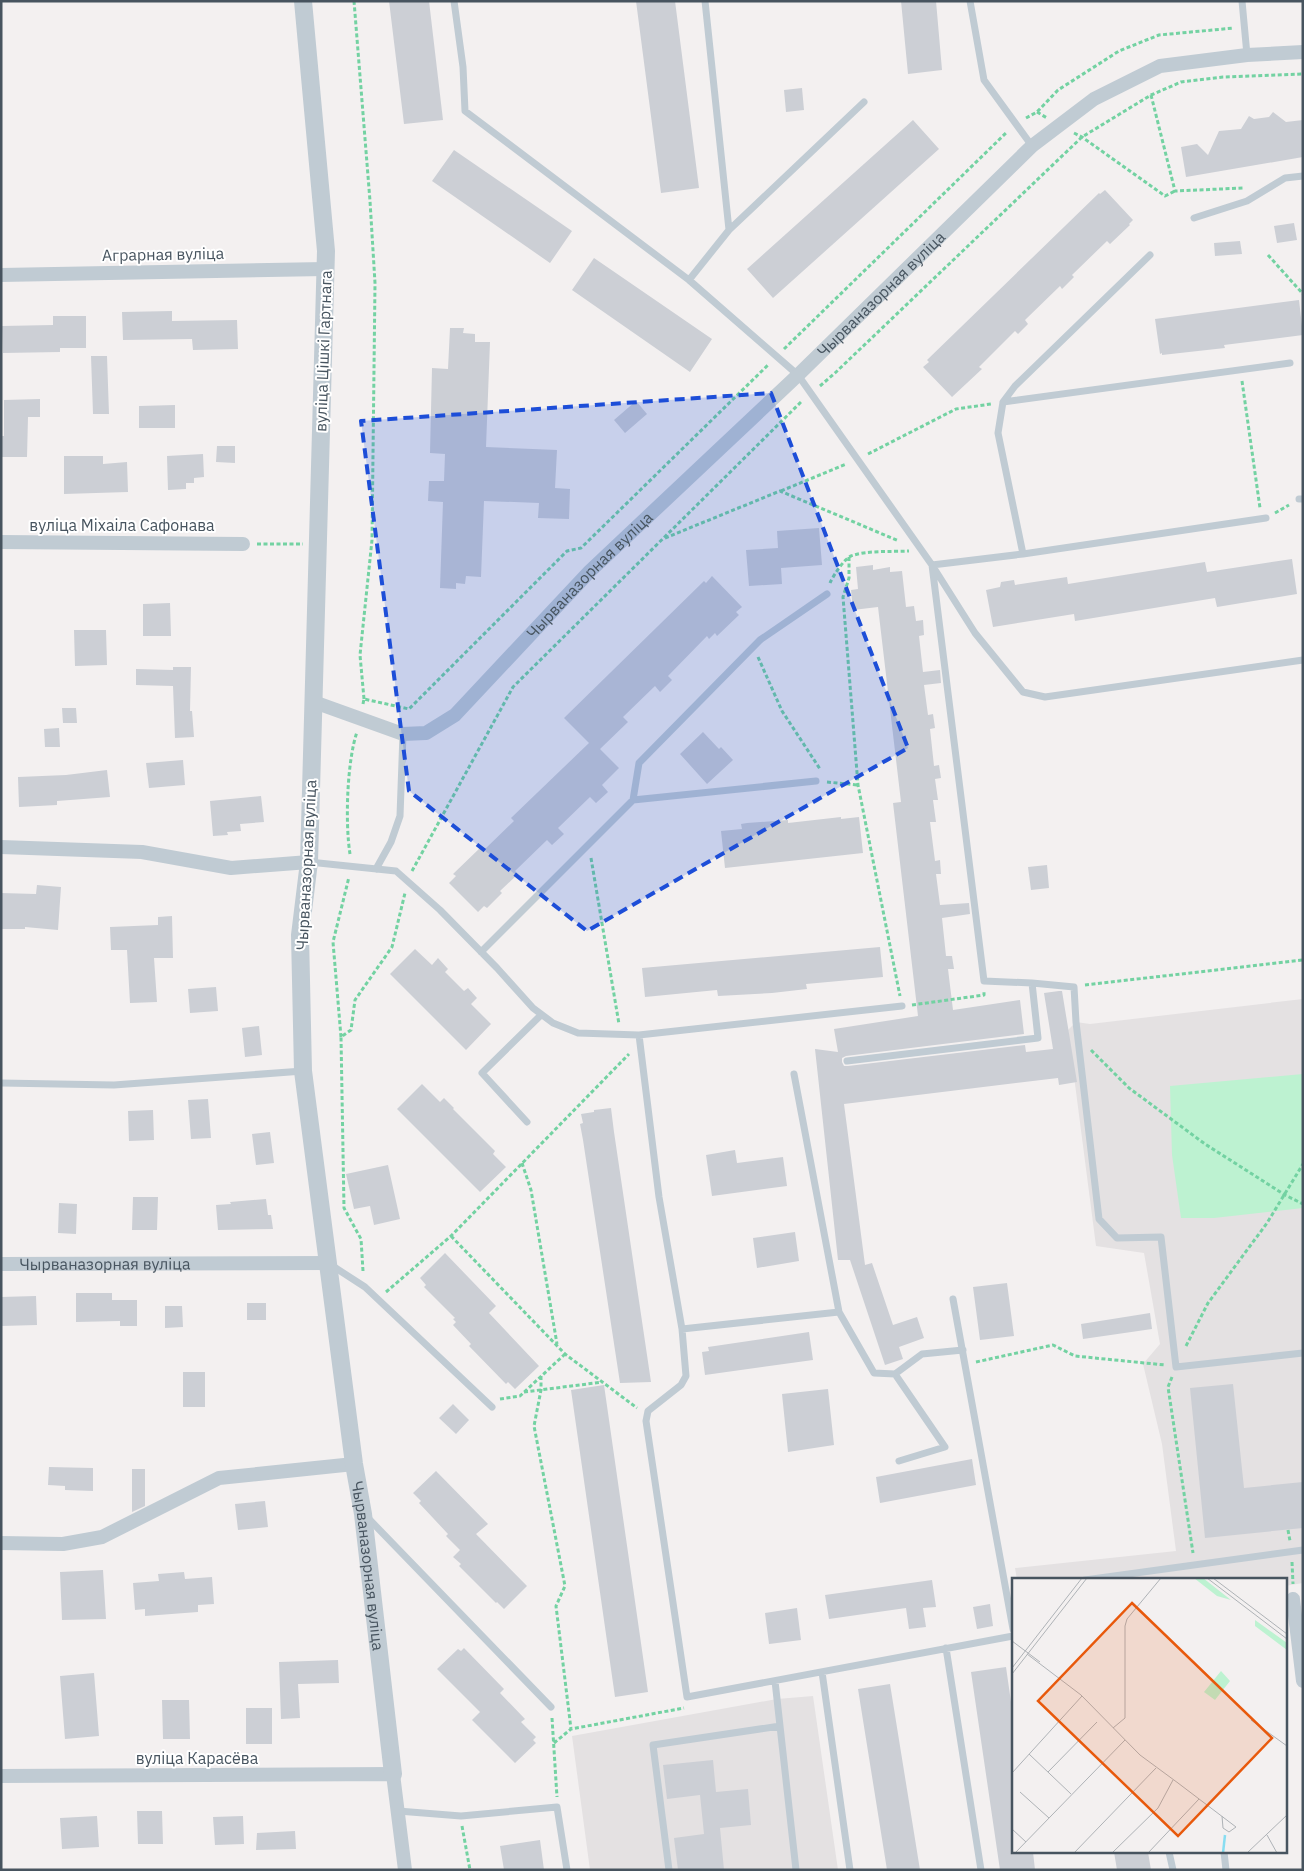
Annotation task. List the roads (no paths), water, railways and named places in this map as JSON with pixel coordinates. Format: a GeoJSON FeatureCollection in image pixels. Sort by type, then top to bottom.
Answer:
{"type":"FeatureCollection","features":[{"type":"Feature","properties":{"kind":"street","name":"вуліца Цішкі Гартнага"},"geometry":{"type":"LineString","coordinates":[[303,1],[325,241],[314,702]]}},
{"type":"Feature","properties":{"kind":"street","name":"Чырваназорная вуліца"},"geometry":{"type":"LineString","coordinates":[[405,1870],[363,1514],[354,1464],[303,1071],[300,935],[309,862],[314,702],[403,734],[426,733],[455,715],[590,571],[798,375],[1032,146],[1094,99],[1160,66],[1303,52]]}},
{"type":"Feature","properties":{"kind":"street","name":"Аграрная вуліца"},"geometry":{"type":"LineString","coordinates":[[1,274],[325,269]]}},
{"type":"Feature","properties":{"kind":"street","name":"вуліца Міхаіла Сафонава"},"geometry":{"type":"LineString","coordinates":[[1,542],[244,544]]}},
{"type":"Feature","properties":{"kind":"street"},"geometry":{"type":"LineString","coordinates":[[1,848],[142,852],[231,868],[309,862]]}},
{"type":"Feature","properties":{"kind":"street","name":"Чырваназорная вуліца"},"geometry":{"type":"LineString","coordinates":[[1,1264],[329,1263]]}},
{"type":"Feature","properties":{"kind":"street"},"geometry":{"type":"LineString","coordinates":[[1,1543],[63,1544],[102,1537],[219,1478],[354,1464]]}},
{"type":"Feature","properties":{"kind":"street"},"geometry":{"type":"LineString","coordinates":[[1289,1599],[1303,1681]]}},
{"type":"Feature","properties":{"kind":"street","name":"вуліца Карасёва"},"geometry":{"type":"LineString","coordinates":[[1,1776],[393,1774]]}},
{"type":"Feature","properties":{"kind":"lane"},"geometry":{"type":"LineString","coordinates":[[454,1],[465,112],[689,280],[798,375],[932,566],[975,633],[1023,692],[1045,697],[1303,660]]}},
{"type":"Feature","properties":{"kind":"lane"},"geometry":{"type":"LineString","coordinates":[[705,1],[729,230]]}},
{"type":"Feature","properties":{"kind":"lane"},"geometry":{"type":"LineString","coordinates":[[970,1],[984,80],[1032,146]]}},
{"type":"Feature","properties":{"kind":"lane"},"geometry":{"type":"LineString","coordinates":[[1242,1],[1247,56]]}},
{"type":"Feature","properties":{"kind":"lane"},"geometry":{"type":"LineString","coordinates":[[689,280],[729,230],[864,102]]}},
{"type":"Feature","properties":{"kind":"lane"},"geometry":{"type":"LineString","coordinates":[[1194,218],[1247,201],[1285,178],[1303,176]]}},
{"type":"Feature","properties":{"kind":"lane"},"geometry":{"type":"LineString","coordinates":[[1023,554],[998,433],[1003,402],[1015,386],[1150,255]]}},
{"type":"Feature","properties":{"kind":"lane"},"geometry":{"type":"LineString","coordinates":[[1003,402],[1290,363]]}},
{"type":"Feature","properties":{"kind":"lane"},"geometry":{"type":"LineString","coordinates":[[932,566],[1264,519]]}},
{"type":"Feature","properties":{"kind":"lane"},"geometry":{"type":"LineString","coordinates":[[932,566],[984,981],[1074,986],[1099,1218],[1117,1238],[1161,1237],[1176,1367],[1303,1352]]}},
{"type":"Feature","properties":{"kind":"lane"},"geometry":{"type":"LineString","coordinates":[[481,952],[633,800],[639,763],[760,640],[827,594]]}},
{"type":"Feature","properties":{"kind":"lane"},"geometry":{"type":"LineString","coordinates":[[376,869],[391,842],[400,816],[403,734]]}},
{"type":"Feature","properties":{"kind":"lane"},"geometry":{"type":"LineString","coordinates":[[633,800],[816,781]]}},
{"type":"Feature","properties":{"kind":"lane"},"geometry":{"type":"LineString","coordinates":[[309,862],[396,871],[408,880],[481,952],[518,994],[541,1015],[553,1023],[578,1033],[639,1035],[902,1006]]}},
{"type":"Feature","properties":{"kind":"lane"},"geometry":{"type":"LineString","coordinates":[[847,1061],[1038,1038],[1032,983]]}},
{"type":"Feature","properties":{"kind":"lane"},"geometry":{"type":"LineString","coordinates":[[527,1122],[482,1073],[541,1015]]}},
{"type":"Feature","properties":{"kind":"lane"},"geometry":{"type":"LineString","coordinates":[[639,1035],[659,1197],[682,1329],[685,1380],[651,1408],[646,1421],[687,1697],[1012,1636]]}},
{"type":"Feature","properties":{"kind":"lane"},"geometry":{"type":"LineString","coordinates":[[1,1082],[114,1085],[303,1071]]}},
{"type":"Feature","properties":{"kind":"lane"},"geometry":{"type":"LineString","coordinates":[[794,1074],[839,1312],[874,1373],[895,1374],[922,1354],[963,1350]]}},
{"type":"Feature","properties":{"kind":"lane"},"geometry":{"type":"LineString","coordinates":[[329,1263],[365,1287],[492,1407]]}},
{"type":"Feature","properties":{"kind":"lane"},"geometry":{"type":"LineString","coordinates":[[953,1299],[1012,1623]]}},
{"type":"Feature","properties":{"kind":"lane"},"geometry":{"type":"LineString","coordinates":[[682,1329],[839,1312]]}},
{"type":"Feature","properties":{"kind":"lane"},"geometry":{"type":"LineString","coordinates":[[895,1374],[945,1447],[899,1461]]}},
{"type":"Feature","properties":{"kind":"lane"},"geometry":{"type":"LineString","coordinates":[[363,1514],[551,1708]]}},
{"type":"Feature","properties":{"kind":"lane"},"geometry":{"type":"LineString","coordinates":[[1100,1578],[1303,1550]]}},
{"type":"Feature","properties":{"kind":"lane"},"geometry":{"type":"LineString","coordinates":[[946,1648],[981,1870]]}},
{"type":"Feature","properties":{"kind":"lane"},"geometry":{"type":"LineString","coordinates":[[822,1672],[850,1870]]}},
{"type":"Feature","properties":{"kind":"lane"},"geometry":{"type":"LineString","coordinates":[[775,1681],[796,1870]]}},
{"type":"Feature","properties":{"kind":"lane"},"geometry":{"type":"LineString","coordinates":[[669,1870],[652,1745],[780,1726]]}},
{"type":"Feature","properties":{"kind":"lane"},"geometry":{"type":"LineString","coordinates":[[398,1812],[461,1816],[557,1808],[567,1870]]}},
{"type":"Feature","properties":{"kind":"lane"},"geometry":{"type":"LineString","coordinates":[[1169,1854],[1173,1870]]}},
{"type":"Feature","properties":{"kind":"lane"},"geometry":{"type":"LineString","coordinates":[[1224,1854],[1226,1870]]}}]}
